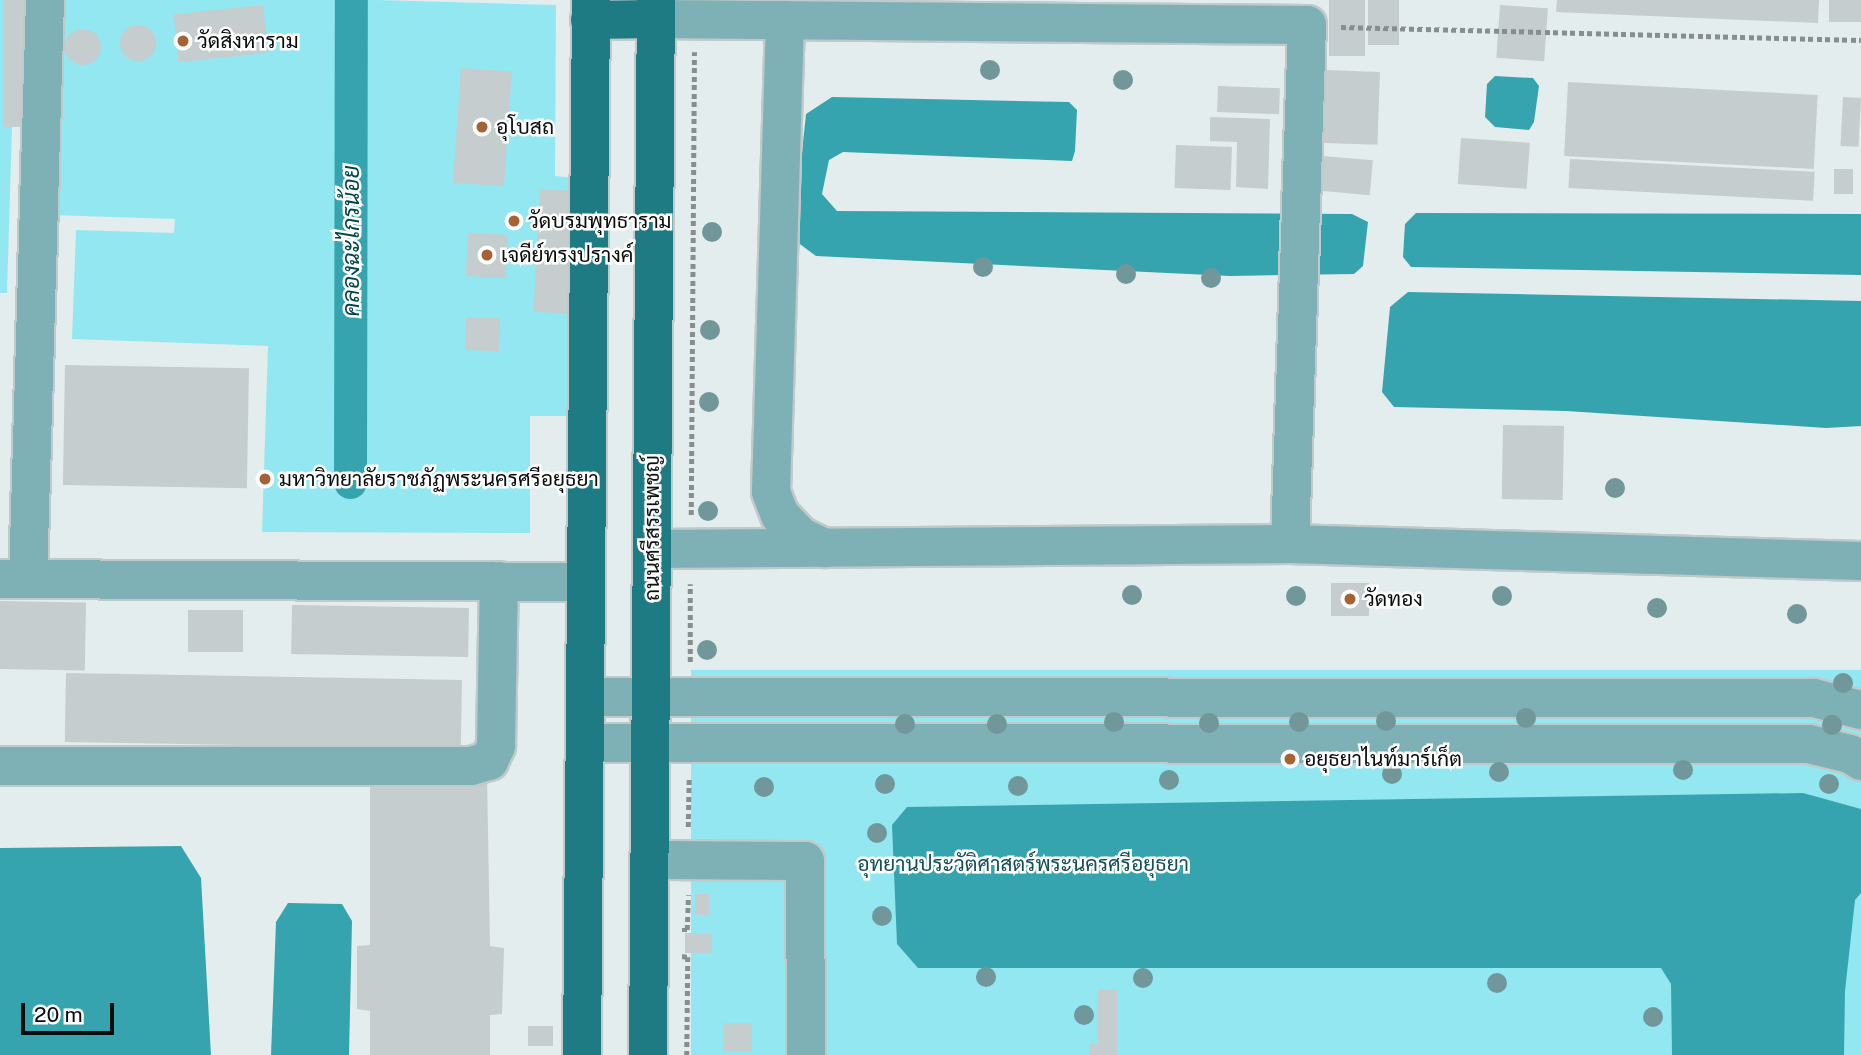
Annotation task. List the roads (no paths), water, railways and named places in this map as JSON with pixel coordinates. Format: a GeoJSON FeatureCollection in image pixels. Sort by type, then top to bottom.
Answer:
{"type":"FeatureCollection","features":[{"type":"Feature","properties":{"kind":"main road"},"geometry":{"type":"LineString","coordinates":[[582,1055],[591,10],[656,10]]}},
{"type":"Feature","properties":{"kind":"main road","name":"ถนนศรีสรรเพชญ์"},"geometry":{"type":"LineString","coordinates":[[648,1055],[656,10]]}},
{"type":"Feature","properties":{"kind":"street"},"geometry":{"type":"LineString","coordinates":[[46,0],[14,579],[586,582]]}},
{"type":"Feature","properties":{"kind":"street"},"geometry":{"type":"LineString","coordinates":[[656,10],[785,20],[1307,25],[1290,544]]}},
{"type":"Feature","properties":{"kind":"street"},"geometry":{"type":"LineString","coordinates":[[785,20],[771,492],[780,515],[800,536],[825,548]]}},
{"type":"Feature","properties":{"kind":"street"},"geometry":{"type":"LineString","coordinates":[[652,549],[1290,544],[1861,561]]}},
{"type":"Feature","properties":{"kind":"street"},"geometry":{"type":"LineString","coordinates":[[0,766],[471,766],[488,761],[496,746],[499,581]]}},
{"type":"Feature","properties":{"kind":"street"},"geometry":{"type":"LineString","coordinates":[[585,697],[1814,698],[1861,710]]}},
{"type":"Feature","properties":{"kind":"street"},"geometry":{"type":"LineString","coordinates":[[585,743],[1809,744],[1850,754],[1861,761]]}},
{"type":"Feature","properties":{"kind":"street"},"geometry":{"type":"LineString","coordinates":[[650,860],[805,861],[806,1055]]}},
{"type":"Feature","properties":{"kind":"waterway","name":"คลองฉะไกรน้อย"},"geometry":{"type":"LineString","coordinates":[[350,482],[351,0]]}},
{"type":"Feature","properties":{"kind":"place","name":"วัดสิงหาราม"},"geometry":{"type":"Point","coordinates":[183,41]}},
{"type":"Feature","properties":{"kind":"place","name":"อุโบสถ"},"geometry":{"type":"Point","coordinates":[482,127]}},
{"type":"Feature","properties":{"kind":"place","name":"วัดบรมพุทธาราม"},"geometry":{"type":"Point","coordinates":[514,221]}},
{"type":"Feature","properties":{"kind":"place","name":"เจดีย์ทรงปรางค์"},"geometry":{"type":"Point","coordinates":[487,255]}},
{"type":"Feature","properties":{"kind":"place","name":"มหาวิทยาลัยราชภัฏพระนครศรีอยุธยา"},"geometry":{"type":"Point","coordinates":[265,479]}},
{"type":"Feature","properties":{"kind":"place","name":"วัดทอง"},"geometry":{"type":"Point","coordinates":[1350,599]}},
{"type":"Feature","properties":{"kind":"place","name":"อยุธยาไนท์มาร์เก็ต"},"geometry":{"type":"Point","coordinates":[1290,759]}},
{"type":"Feature","properties":{"kind":"park label","name":"อุทยานประวัติศาสตร์พระนครศรีอยุธยา"},"geometry":{"type":"Point","coordinates":[1023,864]}}]}
